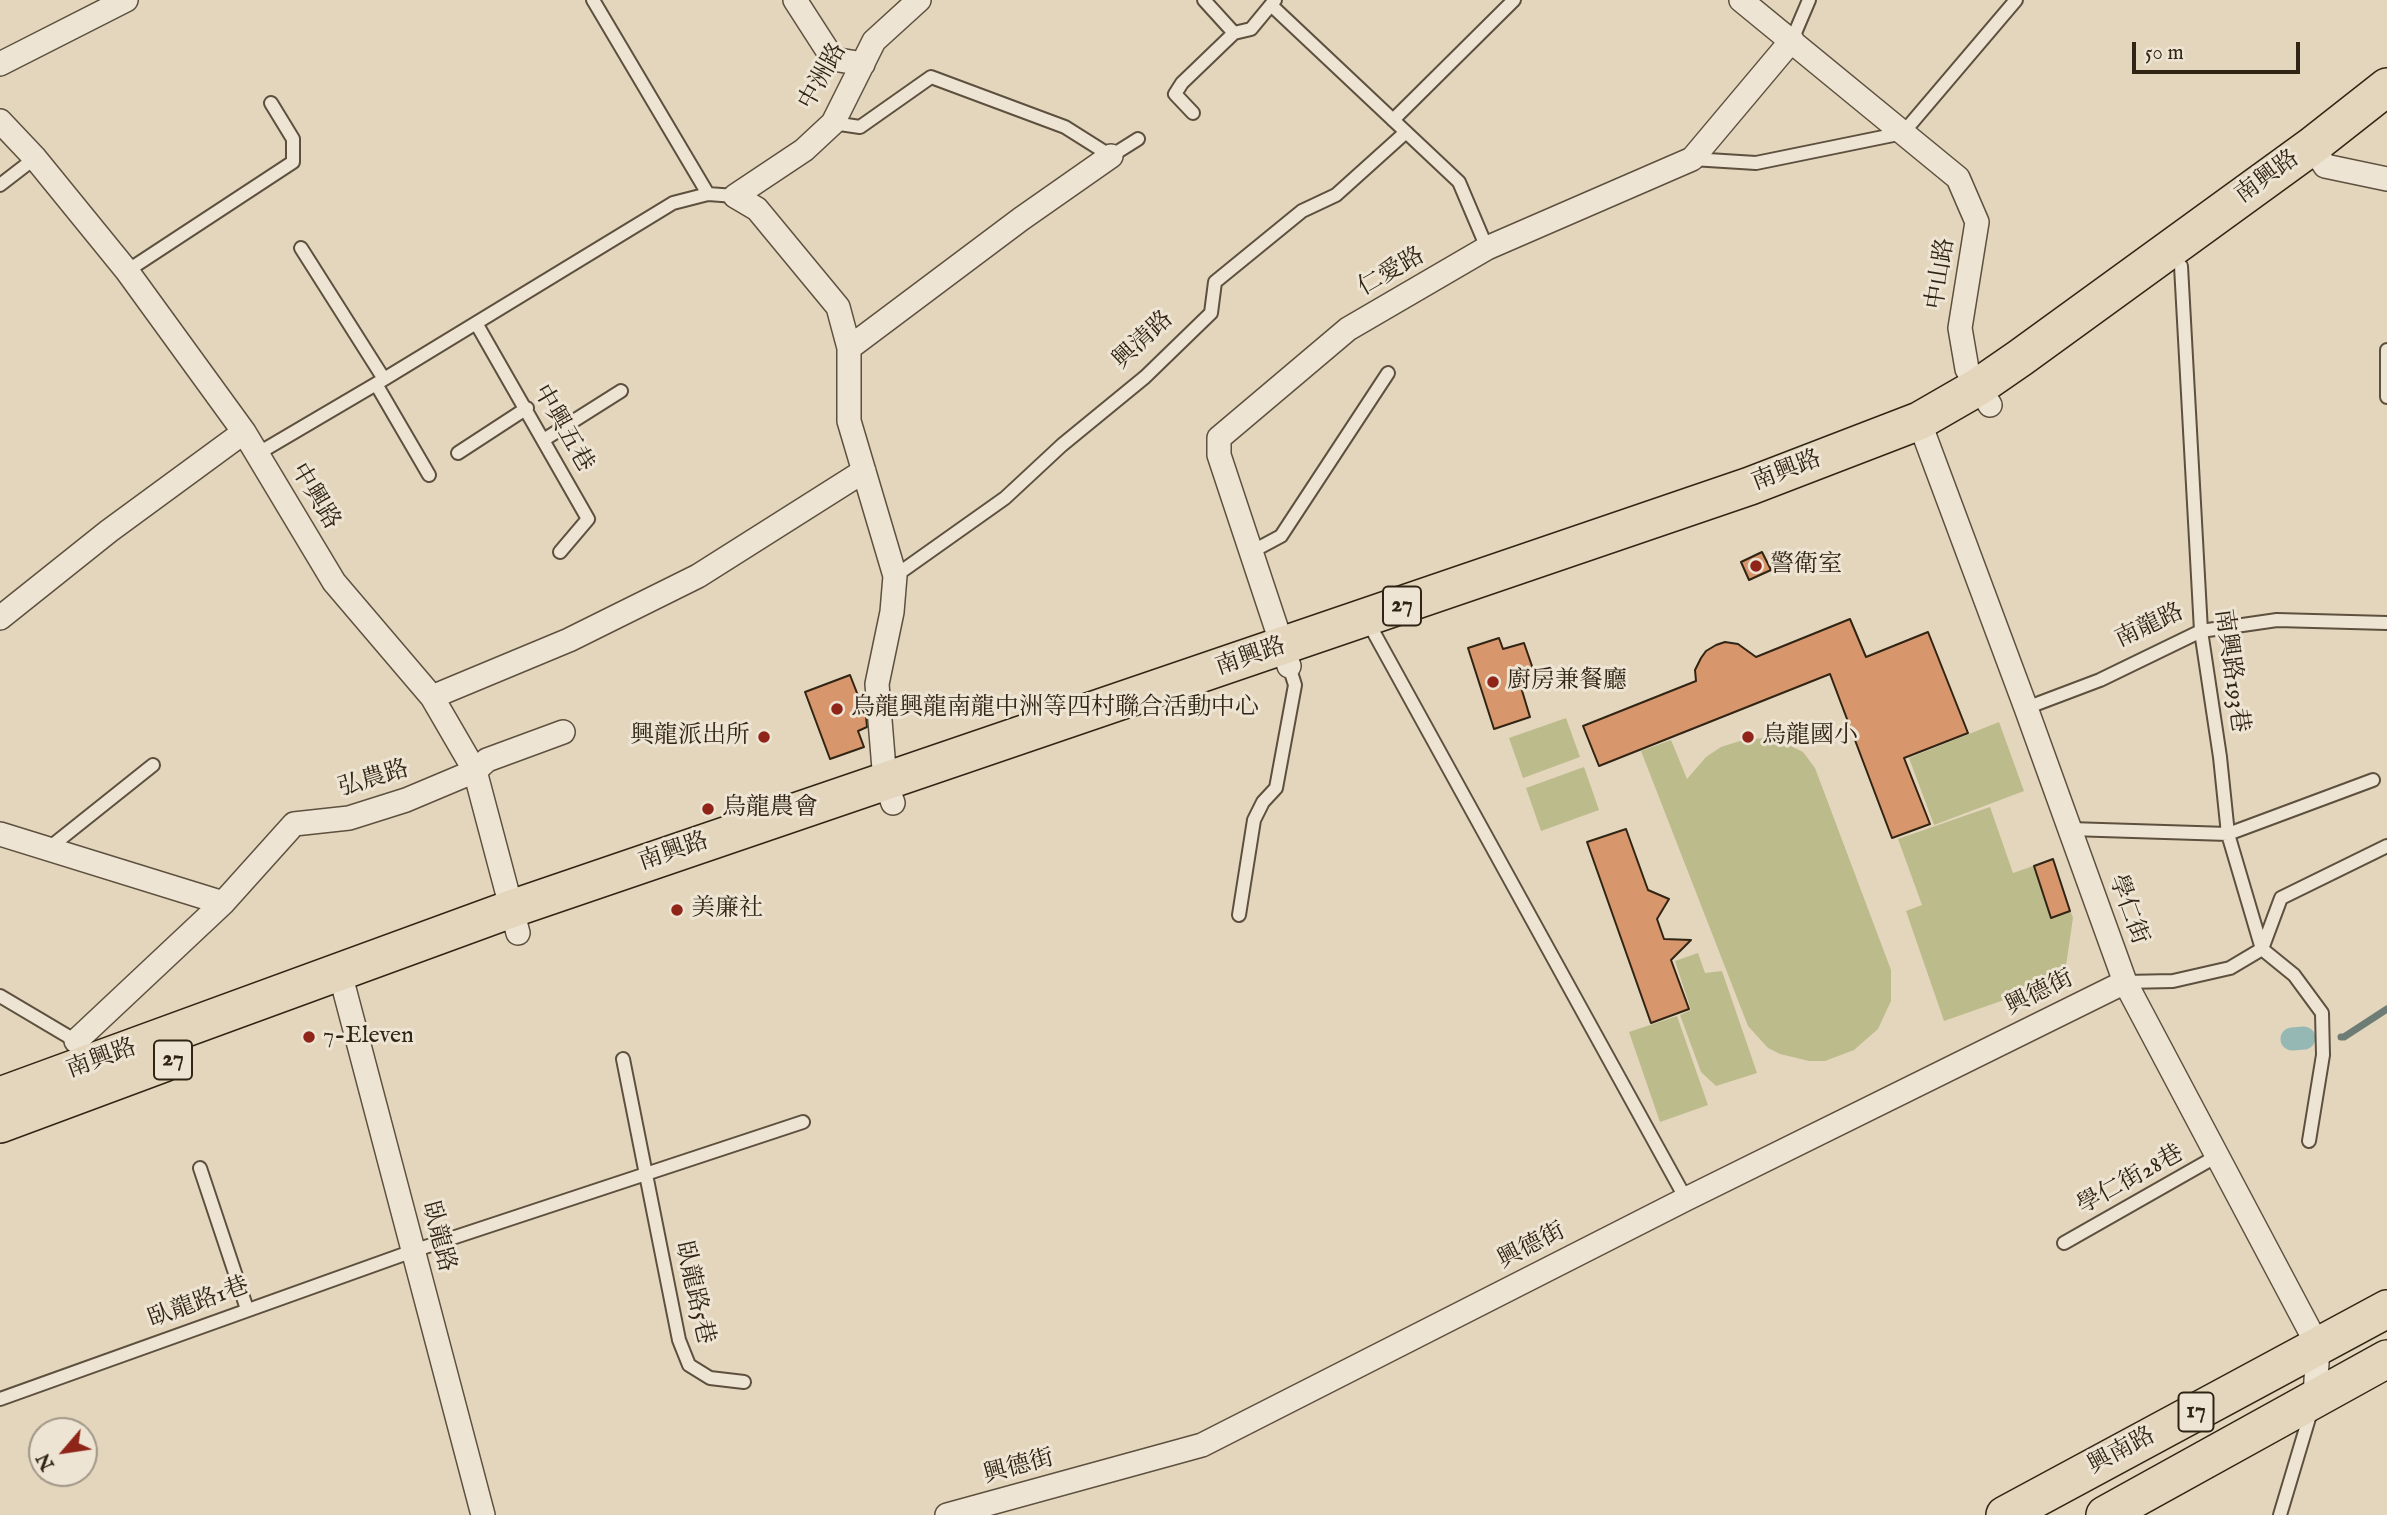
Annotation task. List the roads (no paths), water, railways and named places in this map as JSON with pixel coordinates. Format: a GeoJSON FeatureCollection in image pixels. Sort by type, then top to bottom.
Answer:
{"type":"FeatureCollection","features":[{"type":"Feature","properties":{"kind":"main road","name":"南興路"},"geometry":{"type":"LineString","coordinates":[[0,1096],[343,983],[514,921],[1286,657],[1750,486],[1924,432],[1984,396],[2181,267],[2319,156],[2387,88]]}},
{"type":"Feature","properties":{"kind":"main road","name":"南興路"},"geometry":{"type":"LineString","coordinates":[[1984,396],[2319,156],[2387,118]]}},
{"type":"Feature","properties":{"kind":"main road","name":"南興路"},"geometry":{"type":"LineString","coordinates":[[0,1124],[85,1066]]}},
{"type":"Feature","properties":{"kind":"main road","name":"興南路"},"geometry":{"type":"LineString","coordinates":[[2005,1515],[2387,1309]]}},
{"type":"Feature","properties":{"kind":"main road","name":"興南路"},"geometry":{"type":"LineString","coordinates":[[2105,1515],[2387,1359]]}},
{"type":"Feature","properties":{"kind":"street"},"geometry":{"type":"LineString","coordinates":[[795,0],[833,59],[863,64]]}},
{"type":"Feature","properties":{"kind":"street","name":"中洲路"},"geometry":{"type":"LineString","coordinates":[[734,196],[804,150],[833,123],[874,41],[919,0]]}},
{"type":"Feature","properties":{"kind":"street","name":"中山路"},"geometry":{"type":"LineString","coordinates":[[1741,0],[1958,178],[1977,222],[1961,328],[1967,369],[1984,396]]}},
{"type":"Feature","properties":{"kind":"street"},"geometry":{"type":"LineString","coordinates":[[0,64],[113,3]]}},
{"type":"Feature","properties":{"kind":"street","name":"仁愛路"},"geometry":{"type":"LineString","coordinates":[[1286,657],[1219,455],[1219,438],[1348,329],[1487,248],[1692,159],[1792,40]]}},
{"type":"Feature","properties":{"kind":"street","name":"中興路"},"geometry":{"type":"LineString","coordinates":[[0,121],[35,158],[127,271],[244,432],[334,582],[432,696],[475,771],[514,921]]}},
{"type":"Feature","properties":{"kind":"street"},"geometry":{"type":"LineString","coordinates":[[849,348],[1021,219],[1111,156]]}},
{"type":"Feature","properties":{"kind":"street"},"geometry":{"type":"LineString","coordinates":[[2319,156],[2387,179]]}},
{"type":"Feature","properties":{"kind":"street"},"geometry":{"type":"LineString","coordinates":[[734,196],[757,209],[838,307],[849,348],[849,421],[895,576],[892,612],[877,684],[889,792]]}},
{"type":"Feature","properties":{"kind":"street"},"geometry":{"type":"LineString","coordinates":[[0,618],[109,531],[244,432]]}},
{"type":"Feature","properties":{"kind":"street","name":"學仁街"},"geometry":{"type":"LineString","coordinates":[[1924,432],[2124,982],[2318,1346]]}},
{"type":"Feature","properties":{"kind":"street"},"geometry":{"type":"LineString","coordinates":[[432,696],[569,640],[698,576],[864,471]]}},
{"type":"Feature","properties":{"kind":"street","name":"弘農路"},"geometry":{"type":"LineString","coordinates":[[85,1066],[294,824],[349,818],[406,800],[475,771],[487,760],[562,732]]}},
{"type":"Feature","properties":{"kind":"street"},"geometry":{"type":"LineString","coordinates":[[0,834],[223,903]]}},
{"type":"Feature","properties":{"kind":"street","name":"興德街"},"geometry":{"type":"LineString","coordinates":[[947,1515],[1202,1445],[1686,1199],[2124,982]]}},
{"type":"Feature","properties":{"kind":"street","name":"臥龍路"},"geometry":{"type":"LineString","coordinates":[[343,983],[483,1515]]}},
{"type":"Feature","properties":{"kind":"street"},"geometry":{"type":"LineString","coordinates":[[2315,1397],[2318,1346]]}},
{"type":"Feature","properties":{"kind":"lane"},"geometry":{"type":"LineString","coordinates":[[593,0],[708,194]]}},
{"type":"Feature","properties":{"kind":"lane"},"geometry":{"type":"LineString","coordinates":[[1204,0],[1234,33]]}},
{"type":"Feature","properties":{"kind":"lane"},"geometry":{"type":"LineString","coordinates":[[1393,120],[1514,0]]}},
{"type":"Feature","properties":{"kind":"lane"},"geometry":{"type":"LineString","coordinates":[[1792,40],[1809,0]]}},
{"type":"Feature","properties":{"kind":"lane"},"geometry":{"type":"LineString","coordinates":[[1692,159],[1756,163],[1903,133],[2016,0]]}},
{"type":"Feature","properties":{"kind":"lane"},"geometry":{"type":"LineString","coordinates":[[1193,113],[1175,94],[1182,83],[1234,33],[1251,29],[1273,3],[1459,182],[1487,248]]}},
{"type":"Feature","properties":{"kind":"lane"},"geometry":{"type":"LineString","coordinates":[[833,123],[860,127],[931,77],[1065,127],[1111,156],[1138,139]]}},
{"type":"Feature","properties":{"kind":"lane"},"geometry":{"type":"LineString","coordinates":[[127,271],[293,162],[293,139],[271,103]]}},
{"type":"Feature","properties":{"kind":"lane","name":"興清路"},"geometry":{"type":"LineString","coordinates":[[895,576],[1005,498],[1062,445],[1144,377],[1211,313],[1215,282],[1302,211],[1336,195],[1406,132]]}},
{"type":"Feature","properties":{"kind":"lane"},"geometry":{"type":"LineString","coordinates":[[0,185],[35,158]]}},
{"type":"Feature","properties":{"kind":"lane"},"geometry":{"type":"LineString","coordinates":[[257,454],[673,203],[708,194],[734,196]]}},
{"type":"Feature","properties":{"kind":"lane"},"geometry":{"type":"LineString","coordinates":[[301,248],[380,382],[429,475]]}},
{"type":"Feature","properties":{"kind":"lane","name":"南興路193巷"},"geometry":{"type":"LineString","coordinates":[[2181,267],[2201,631],[2220,757],[2228,834],[2262,949]]}},
{"type":"Feature","properties":{"kind":"lane","name":"中興五巷"},"geometry":{"type":"LineString","coordinates":[[476,323],[545,439],[588,519],[560,552]]}},
{"type":"Feature","properties":{"kind":"lane"},"geometry":{"type":"LineString","coordinates":[[2387,350],[2387,397]]}},
{"type":"Feature","properties":{"kind":"lane"},"geometry":{"type":"LineString","coordinates":[[1253,551],[1281,536],[1388,373]]}},
{"type":"Feature","properties":{"kind":"lane"},"geometry":{"type":"LineString","coordinates":[[545,439],[621,391]]}},
{"type":"Feature","properties":{"kind":"lane"},"geometry":{"type":"LineString","coordinates":[[458,453],[527,408]]}},
{"type":"Feature","properties":{"kind":"lane","name":"南龍路"},"geometry":{"type":"LineString","coordinates":[[2026,708],[2100,680],[2201,631],[2277,620],[2387,623]]}},
{"type":"Feature","properties":{"kind":"lane"},"geometry":{"type":"LineString","coordinates":[[1370,627],[1686,1199]]}},
{"type":"Feature","properties":{"kind":"lane"},"geometry":{"type":"LineString","coordinates":[[1239,915],[1254,820],[1276,788],[1295,685],[1286,657]]}},
{"type":"Feature","properties":{"kind":"lane"},"geometry":{"type":"LineString","coordinates":[[49,848],[153,765]]}},
{"type":"Feature","properties":{"kind":"lane"},"geometry":{"type":"LineString","coordinates":[[2070,829],[2228,834],[2373,780]]}},
{"type":"Feature","properties":{"kind":"lane"},"geometry":{"type":"LineString","coordinates":[[2124,982],[2174,981],[2230,968],[2262,949],[2281,898],[2387,846]]}},
{"type":"Feature","properties":{"kind":"lane"},"geometry":{"type":"LineString","coordinates":[[2262,949],[2294,975],[2322,1013],[2323,1055],[2309,1141]]}},
{"type":"Feature","properties":{"kind":"lane"},"geometry":{"type":"LineString","coordinates":[[0,996],[85,1066]]}},
{"type":"Feature","properties":{"kind":"lane","name":"臥龍路5巷"},"geometry":{"type":"LineString","coordinates":[[623,1059],[679,1340],[690,1365],[710,1378],[744,1382]]}},
{"type":"Feature","properties":{"kind":"lane"},"geometry":{"type":"LineString","coordinates":[[413,1251],[803,1122]]}},
{"type":"Feature","properties":{"kind":"lane","name":"學仁街28巷"},"geometry":{"type":"LineString","coordinates":[[2064,1243],[2217,1156]]}},
{"type":"Feature","properties":{"kind":"lane"},"geometry":{"type":"LineString","coordinates":[[200,1168],[247,1309]]}},
{"type":"Feature","properties":{"kind":"lane","name":"臥龍路1巷"},"geometry":{"type":"LineString","coordinates":[[0,1399],[413,1251]]}},
{"type":"Feature","properties":{"kind":"lane"},"geometry":{"type":"LineString","coordinates":[[2280,1515],[2315,1397]]}},
{"type":"Feature","properties":{"kind":"waterway"},"geometry":{"type":"LineString","coordinates":[[2341,1037],[2387,1009]]}},
{"type":"Feature","properties":{"kind":"waterway"},"geometry":{"type":"LineString","coordinates":[[2292,1039],[2304,1038]]}},
{"type":"Feature","properties":{"kind":"place","name":"警衛室"},"geometry":{"type":"Point","coordinates":[1756,566]}},
{"type":"Feature","properties":{"kind":"place","name":"廚房兼餐廳"},"geometry":{"type":"Point","coordinates":[1493,682]}},
{"type":"Feature","properties":{"kind":"place","name":"烏龍興龍南龍中洲等四村聯合活動中心"},"geometry":{"type":"Point","coordinates":[837,709]}},
{"type":"Feature","properties":{"kind":"place","name":"興龍派出所"},"geometry":{"type":"Point","coordinates":[764,737]}},
{"type":"Feature","properties":{"kind":"place","name":"烏龍國小"},"geometry":{"type":"Point","coordinates":[1748,737]}},
{"type":"Feature","properties":{"kind":"place","name":"烏龍農會"},"geometry":{"type":"Point","coordinates":[708,809]}},
{"type":"Feature","properties":{"kind":"place","name":"美廉社"},"geometry":{"type":"Point","coordinates":[677,910]}},
{"type":"Feature","properties":{"kind":"place","name":"7-Eleven"},"geometry":{"type":"Point","coordinates":[309,1037]}}]}
